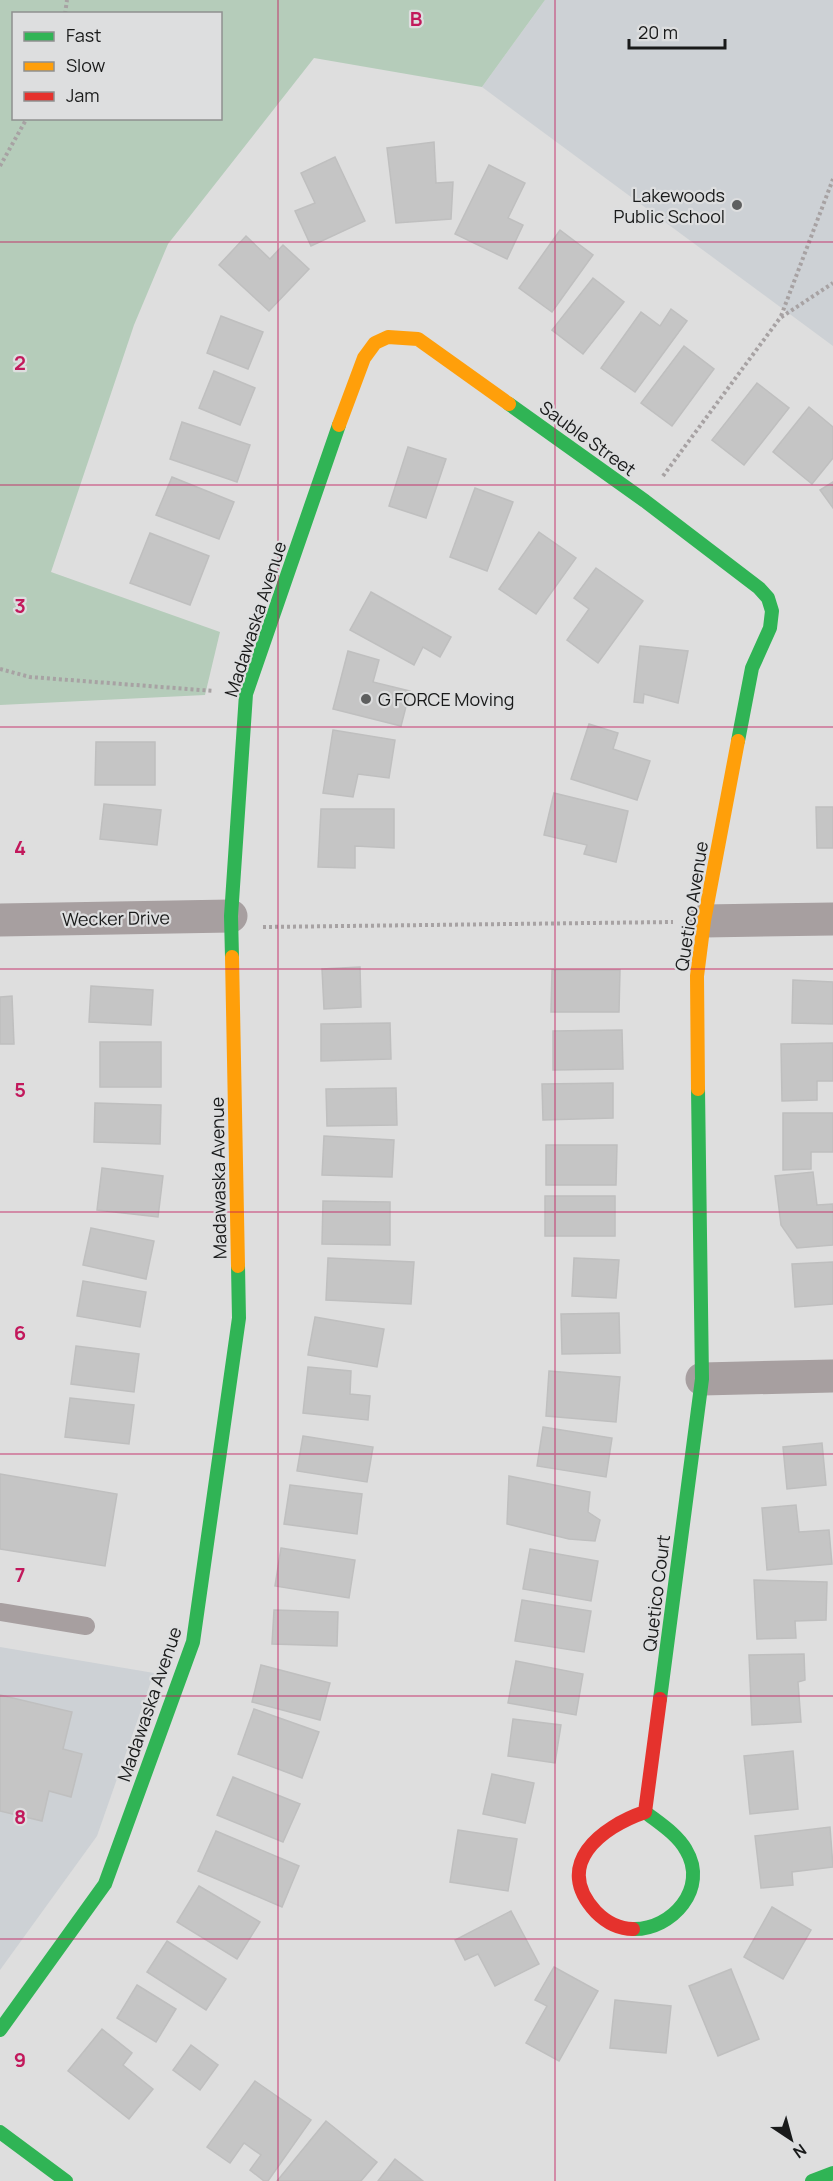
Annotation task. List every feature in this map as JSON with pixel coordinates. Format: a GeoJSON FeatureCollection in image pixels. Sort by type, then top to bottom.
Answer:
{"type":"FeatureCollection","features":[{"type":"Feature","properties":{"kind":"street","name":"Madawaska Avenue"},"geometry":{"type":"LineString","coordinates":[[0,2030],[105,1884],[193,1642],[239,1318],[231,922],[246,694],[365,355],[375,342],[388,335],[418,339]]}},
{"type":"Feature","properties":{"kind":"street","name":"Sauble Street"},"geometry":{"type":"LineString","coordinates":[[418,339],[645,501],[735,571]]}},
{"type":"Feature","properties":{"kind":"street","name":"Quetico Avenue"},"geometry":{"type":"LineString","coordinates":[[702,1379],[697,976],[704,921],[752,668],[770,628],[772,611],[768,598],[759,588],[735,571]]}},
{"type":"Feature","properties":{"kind":"street"},"geometry":{"type":"LineString","coordinates":[[704,921],[833,919]]}},
{"type":"Feature","properties":{"kind":"street","name":"Wecker Drive"},"geometry":{"type":"LineString","coordinates":[[0,920],[231,922]]}},
{"type":"Feature","properties":{"kind":"street"},"geometry":{"type":"LineString","coordinates":[[702,1379],[833,1376]]}},
{"type":"Feature","properties":{"kind":"street","name":"Quetico Court"},"geometry":{"type":"LineString","coordinates":[[645,1812],[702,1379]]}},
{"type":"Feature","properties":{"kind":"street"},"geometry":{"type":"LineString","coordinates":[[645,1812],[669,1831],[688,1852],[693,1877],[688,1898],[675,1915],[656,1926],[631,1930],[611,1926],[596,1915],[583,1896],[578,1877],[582,1858],[593,1842],[621,1819],[645,1812]]}},
{"type":"Feature","properties":{"kind":"street"},"geometry":{"type":"LineString","coordinates":[[0,2132],[66,2181]]}},
{"type":"Feature","properties":{"kind":"street"},"geometry":{"type":"LineString","coordinates":[[813,2181],[833,2173]]}},
{"type":"Feature","properties":{"kind":"lane"},"geometry":{"type":"LineString","coordinates":[[0,1612],[86,1626]]}},
{"type":"Feature","properties":{"kind":"path"},"geometry":{"type":"LineString","coordinates":[[0,166],[26,120]]}},
{"type":"Feature","properties":{"kind":"path"},"geometry":{"type":"LineString","coordinates":[[645,501],[780,318],[833,179]]}},
{"type":"Feature","properties":{"kind":"path"},"geometry":{"type":"LineString","coordinates":[[780,318],[833,283]]}},
{"type":"Feature","properties":{"kind":"path"},"geometry":{"type":"LineString","coordinates":[[0,669],[30,677],[246,694]]}},
{"type":"Feature","properties":{"kind":"path"},"geometry":{"type":"LineString","coordinates":[[231,922],[704,921]]}},
{"type":"Feature","properties":{"kind":"shaded area","name":"Lakewoods Public School"},"geometry":{"type":"Polygon","coordinates":[[[545,0],[833,0],[833,346],[482,87],[545,0]]]}},
{"type":"Feature","properties":{"kind":"shaded area"},"geometry":{"type":"Polygon","coordinates":[[[0,1647],[154,1673],[97,1836],[0,1970],[0,1647]]]}},
{"type":"Feature","properties":{"kind":"green space"},"geometry":{"type":"Polygon","coordinates":[[[0,0],[545,0],[482,87],[314,58],[168,244],[134,325],[51,572],[220,632],[205,695],[0,705],[0,0]]]}},
{"type":"Feature","properties":{"kind":"building"},"geometry":{"type":"Polygon","coordinates":[[[434,142],[436,183],[453,182],[451,219],[396,223],[387,148],[434,142]]]}},
{"type":"Feature","properties":{"kind":"building"},"geometry":{"type":"Polygon","coordinates":[[[335,157],[365,221],[311,246],[295,211],[315,203],[301,173],[335,157]]]}},
{"type":"Feature","properties":{"kind":"building"},"geometry":{"type":"Polygon","coordinates":[[[489,165],[525,183],[508,218],[523,225],[507,259],[455,234],[489,165]]]}},
{"type":"Feature","properties":{"kind":"building"},"geometry":{"type":"Polygon","coordinates":[[[560,230],[593,255],[552,312],[519,288],[560,230]]]}},
{"type":"Feature","properties":{"kind":"building"},"geometry":{"type":"Polygon","coordinates":[[[246,236],[270,259],[283,245],[309,269],[269,311],[219,265],[246,236]]]}},
{"type":"Feature","properties":{"kind":"building"},"geometry":{"type":"Polygon","coordinates":[[[593,278],[624,302],[583,354],[552,330],[593,278]]]}},
{"type":"Feature","properties":{"kind":"building"},"geometry":{"type":"Polygon","coordinates":[[[671,309],[687,321],[635,392],[601,368],[641,312],[660,326],[671,309]]]}},
{"type":"Feature","properties":{"kind":"building"},"geometry":{"type":"Polygon","coordinates":[[[221,316],[263,332],[248,369],[207,353],[221,316]]]}},
{"type":"Feature","properties":{"kind":"building"},"geometry":{"type":"Polygon","coordinates":[[[684,346],[714,369],[672,426],[641,403],[684,346]]]}},
{"type":"Feature","properties":{"kind":"building"},"geometry":{"type":"Polygon","coordinates":[[[214,371],[255,388],[240,425],[199,408],[214,371]]]}},
{"type":"Feature","properties":{"kind":"building"},"geometry":{"type":"Polygon","coordinates":[[[757,383],[789,408],[744,465],[712,440],[757,383]]]}},
{"type":"Feature","properties":{"kind":"building"},"geometry":{"type":"Polygon","coordinates":[[[809,407],[833,427],[833,458],[812,484],[773,452],[809,407]]]}},
{"type":"Feature","properties":{"kind":"building"},"geometry":{"type":"Polygon","coordinates":[[[182,422],[250,445],[237,482],[170,459],[182,422]]]}},
{"type":"Feature","properties":{"kind":"building"},"geometry":{"type":"Polygon","coordinates":[[[408,447],[446,459],[426,518],[389,506],[408,447]]]}},
{"type":"Feature","properties":{"kind":"building"},"geometry":{"type":"Polygon","coordinates":[[[172,477],[234,502],[219,539],[156,515],[172,477]]]}},
{"type":"Feature","properties":{"kind":"building"},"geometry":{"type":"Polygon","coordinates":[[[833,482],[833,508],[820,490],[833,482]]]}},
{"type":"Feature","properties":{"kind":"building"},"geometry":{"type":"Polygon","coordinates":[[[475,488],[513,502],[487,571],[450,557],[475,488]]]}},
{"type":"Feature","properties":{"kind":"building"},"geometry":{"type":"Polygon","coordinates":[[[539,532],[576,558],[536,614],[499,589],[539,532]]]}},
{"type":"Feature","properties":{"kind":"building"},"geometry":{"type":"Polygon","coordinates":[[[150,533],[209,556],[190,605],[130,583],[150,533]]]}},
{"type":"Feature","properties":{"kind":"building"},"geometry":{"type":"Polygon","coordinates":[[[596,568],[643,601],[598,663],[567,640],[589,609],[574,598],[596,568]]]}},
{"type":"Feature","properties":{"kind":"building"},"geometry":{"type":"Polygon","coordinates":[[[371,592],[451,637],[440,657],[423,647],[414,665],[350,630],[371,592]]]}},
{"type":"Feature","properties":{"kind":"building"},"geometry":{"type":"Polygon","coordinates":[[[640,646],[688,651],[678,703],[644,694],[643,703],[634,702],[640,646]]]}},
{"type":"Feature","properties":{"kind":"building"},"geometry":{"type":"Polygon","coordinates":[[[348,651],[379,660],[373,682],[410,691],[401,726],[333,709],[348,651]]]}},
{"type":"Feature","properties":{"kind":"building"},"geometry":{"type":"Polygon","coordinates":[[[589,724],[618,733],[613,749],[650,761],[637,800],[571,779],[589,724]]]}},
{"type":"Feature","properties":{"kind":"building"},"geometry":{"type":"Polygon","coordinates":[[[333,730],[395,740],[389,778],[358,774],[353,797],[323,793],[333,730]]]}},
{"type":"Feature","properties":{"kind":"building"},"geometry":{"type":"Polygon","coordinates":[[[96,742],[155,742],[155,785],[95,785],[96,742]]]}},
{"type":"Feature","properties":{"kind":"building"},"geometry":{"type":"Polygon","coordinates":[[[554,793],[628,811],[616,862],[584,854],[587,845],[544,835],[554,793]]]}},
{"type":"Feature","properties":{"kind":"building"},"geometry":{"type":"Polygon","coordinates":[[[104,804],[161,810],[157,845],[100,839],[104,804]]]}},
{"type":"Feature","properties":{"kind":"building"},"geometry":{"type":"Polygon","coordinates":[[[816,807],[833,807],[833,848],[817,848],[816,807]]]}},
{"type":"Feature","properties":{"kind":"building"},"geometry":{"type":"Polygon","coordinates":[[[321,809],[394,809],[394,848],[355,846],[355,868],[318,867],[321,809]]]}},
{"type":"Feature","properties":{"kind":"building"},"geometry":{"type":"Polygon","coordinates":[[[360,967],[361,1007],[324,1009],[322,969],[360,967]]]}},
{"type":"Feature","properties":{"kind":"building"},"geometry":{"type":"Polygon","coordinates":[[[552,970],[620,970],[619,1012],[551,1012],[552,970]]]}},
{"type":"Feature","properties":{"kind":"building"},"geometry":{"type":"Polygon","coordinates":[[[793,980],[833,982],[833,1024],[792,1023],[793,980]]]}},
{"type":"Feature","properties":{"kind":"building"},"geometry":{"type":"Polygon","coordinates":[[[91,986],[153,990],[151,1025],[89,1022],[91,986]]]}},
{"type":"Feature","properties":{"kind":"building"},"geometry":{"type":"Polygon","coordinates":[[[12,996],[14,1044],[0,1044],[0,997],[12,996]]]}},
{"type":"Feature","properties":{"kind":"building"},"geometry":{"type":"Polygon","coordinates":[[[390,1023],[391,1059],[321,1061],[321,1024],[390,1023]]]}},
{"type":"Feature","properties":{"kind":"building"},"geometry":{"type":"Polygon","coordinates":[[[622,1030],[623,1069],[553,1070],[553,1031],[622,1030]]]}},
{"type":"Feature","properties":{"kind":"building"},"geometry":{"type":"Polygon","coordinates":[[[100,1042],[161,1042],[161,1087],[100,1087],[100,1042]]]}},
{"type":"Feature","properties":{"kind":"building"},"geometry":{"type":"Polygon","coordinates":[[[833,1043],[833,1081],[817,1081],[817,1100],[782,1101],[781,1044],[833,1043]]]}},
{"type":"Feature","properties":{"kind":"building"},"geometry":{"type":"Polygon","coordinates":[[[613,1083],[613,1118],[543,1120],[542,1084],[613,1083]]]}},
{"type":"Feature","properties":{"kind":"building"},"geometry":{"type":"Polygon","coordinates":[[[396,1088],[397,1125],[327,1126],[326,1089],[396,1088]]]}},
{"type":"Feature","properties":{"kind":"building"},"geometry":{"type":"Polygon","coordinates":[[[95,1103],[161,1105],[160,1144],[94,1142],[95,1103]]]}},
{"type":"Feature","properties":{"kind":"building"},"geometry":{"type":"Polygon","coordinates":[[[783,1113],[833,1113],[833,1152],[811,1152],[811,1169],[783,1170],[783,1113]]]}},
{"type":"Feature","properties":{"kind":"building"},"geometry":{"type":"Polygon","coordinates":[[[324,1136],[394,1140],[392,1177],[322,1175],[324,1136]]]}},
{"type":"Feature","properties":{"kind":"building"},"geometry":{"type":"Polygon","coordinates":[[[546,1145],[617,1145],[616,1185],[546,1185],[546,1145]]]}},
{"type":"Feature","properties":{"kind":"building"},"geometry":{"type":"Polygon","coordinates":[[[102,1168],[163,1176],[158,1217],[97,1210],[102,1168]]]}},
{"type":"Feature","properties":{"kind":"building"},"geometry":{"type":"Polygon","coordinates":[[[813,1172],[817,1205],[833,1204],[833,1245],[797,1248],[781,1225],[775,1176],[813,1172]]]}},
{"type":"Feature","properties":{"kind":"building"},"geometry":{"type":"Polygon","coordinates":[[[545,1196],[615,1196],[615,1236],[545,1236],[545,1196]]]}},
{"type":"Feature","properties":{"kind":"building"},"geometry":{"type":"Polygon","coordinates":[[[323,1201],[390,1202],[390,1245],[322,1244],[323,1201]]]}},
{"type":"Feature","properties":{"kind":"building"},"geometry":{"type":"Polygon","coordinates":[[[91,1228],[154,1241],[146,1279],[83,1265],[91,1228]]]}},
{"type":"Feature","properties":{"kind":"building"},"geometry":{"type":"Polygon","coordinates":[[[328,1258],[414,1262],[411,1304],[326,1300],[328,1258]]]}},
{"type":"Feature","properties":{"kind":"building"},"geometry":{"type":"Polygon","coordinates":[[[574,1258],[619,1260],[616,1298],[572,1296],[574,1258]]]}},
{"type":"Feature","properties":{"kind":"building"},"geometry":{"type":"Polygon","coordinates":[[[833,1262],[833,1304],[795,1307],[792,1264],[833,1262]]]}},
{"type":"Feature","properties":{"kind":"building"},"geometry":{"type":"Polygon","coordinates":[[[83,1281],[146,1292],[140,1327],[77,1316],[83,1281]]]}},
{"type":"Feature","properties":{"kind":"building"},"geometry":{"type":"Polygon","coordinates":[[[619,1313],[620,1353],[562,1354],[561,1314],[619,1313]]]}},
{"type":"Feature","properties":{"kind":"building"},"geometry":{"type":"Polygon","coordinates":[[[315,1317],[384,1329],[377,1367],[308,1355],[315,1317]]]}},
{"type":"Feature","properties":{"kind":"building"},"geometry":{"type":"Polygon","coordinates":[[[76,1346],[139,1354],[134,1392],[71,1384],[76,1346]]]}},
{"type":"Feature","properties":{"kind":"building"},"geometry":{"type":"Polygon","coordinates":[[[308,1367],[351,1371],[350,1394],[370,1396],[368,1420],[303,1413],[308,1367]]]}},
{"type":"Feature","properties":{"kind":"building"},"geometry":{"type":"Polygon","coordinates":[[[549,1371],[620,1377],[616,1422],[546,1416],[549,1371]]]}},
{"type":"Feature","properties":{"kind":"building"},"geometry":{"type":"Polygon","coordinates":[[[70,1398],[134,1405],[129,1444],[65,1437],[70,1398]]]}},
{"type":"Feature","properties":{"kind":"building"},"geometry":{"type":"Polygon","coordinates":[[[543,1427],[612,1438],[606,1477],[537,1466],[543,1427]]]}},
{"type":"Feature","properties":{"kind":"building"},"geometry":{"type":"Polygon","coordinates":[[[303,1436],[373,1447],[367,1482],[297,1471],[303,1436]]]}},
{"type":"Feature","properties":{"kind":"building"},"geometry":{"type":"Polygon","coordinates":[[[822,1443],[826,1485],[787,1489],[783,1447],[822,1443]]]}},
{"type":"Feature","properties":{"kind":"building"},"geometry":{"type":"Polygon","coordinates":[[[0,1474],[117,1494],[105,1566],[0,1549],[0,1474]]]}},
{"type":"Feature","properties":{"kind":"building"},"geometry":{"type":"Polygon","coordinates":[[[509,1476],[590,1492],[588,1512],[600,1520],[595,1541],[569,1539],[507,1524],[509,1476]]]}},
{"type":"Feature","properties":{"kind":"building"},"geometry":{"type":"Polygon","coordinates":[[[290,1485],[362,1494],[357,1534],[284,1524],[290,1485]]]}},
{"type":"Feature","properties":{"kind":"building"},"geometry":{"type":"Polygon","coordinates":[[[796,1505],[799,1532],[829,1530],[832,1564],[767,1570],[762,1508],[796,1505]]]}},
{"type":"Feature","properties":{"kind":"building"},"geometry":{"type":"Polygon","coordinates":[[[281,1548],[355,1560],[349,1598],[275,1586],[281,1548]]]}},
{"type":"Feature","properties":{"kind":"building"},"geometry":{"type":"Polygon","coordinates":[[[530,1549],[598,1561],[591,1601],[523,1589],[530,1549]]]}},
{"type":"Feature","properties":{"kind":"building"},"geometry":{"type":"Polygon","coordinates":[[[754,1580],[827,1582],[826,1620],[795,1621],[796,1638],[757,1639],[754,1580]]]}},
{"type":"Feature","properties":{"kind":"building"},"geometry":{"type":"Polygon","coordinates":[[[522,1600],[591,1611],[584,1652],[515,1641],[522,1600]]]}},
{"type":"Feature","properties":{"kind":"building"},"geometry":{"type":"Polygon","coordinates":[[[274,1610],[338,1612],[337,1646],[272,1644],[274,1610]]]}},
{"type":"Feature","properties":{"kind":"building"},"geometry":{"type":"Polygon","coordinates":[[[804,1654],[805,1680],[798,1682],[801,1722],[752,1725],[749,1655],[804,1654]]]}},
{"type":"Feature","properties":{"kind":"building"},"geometry":{"type":"Polygon","coordinates":[[[516,1661],[583,1674],[576,1715],[508,1703],[516,1661]]]}},
{"type":"Feature","properties":{"kind":"building"},"geometry":{"type":"Polygon","coordinates":[[[261,1665],[330,1683],[320,1720],[252,1702],[261,1665]]]}},
{"type":"Feature","properties":{"kind":"building"},"geometry":{"type":"Polygon","coordinates":[[[0,1695],[72,1712],[63,1749],[82,1754],[71,1797],[49,1791],[42,1821],[0,1811],[0,1695]]]}},
{"type":"Feature","properties":{"kind":"building"},"geometry":{"type":"Polygon","coordinates":[[[254,1709],[319,1732],[302,1778],[238,1754],[254,1709]]]}},
{"type":"Feature","properties":{"kind":"building"},"geometry":{"type":"Polygon","coordinates":[[[513,1719],[561,1725],[555,1763],[508,1756],[513,1719]]]}},
{"type":"Feature","properties":{"kind":"building"},"geometry":{"type":"Polygon","coordinates":[[[793,1751],[798,1809],[750,1814],[744,1756],[793,1751]]]}},
{"type":"Feature","properties":{"kind":"building"},"geometry":{"type":"Polygon","coordinates":[[[492,1774],[534,1783],[525,1823],[483,1814],[492,1774]]]}},
{"type":"Feature","properties":{"kind":"building"},"geometry":{"type":"Polygon","coordinates":[[[233,1777],[300,1804],[283,1842],[217,1815],[233,1777]]]}},
{"type":"Feature","properties":{"kind":"building"},"geometry":{"type":"Polygon","coordinates":[[[830,1827],[833,1867],[792,1872],[793,1885],[761,1888],[755,1836],[830,1827]]]}},
{"type":"Feature","properties":{"kind":"building"},"geometry":{"type":"Polygon","coordinates":[[[458,1830],[517,1839],[508,1891],[450,1882],[458,1830]]]}},
{"type":"Feature","properties":{"kind":"building"},"geometry":{"type":"Polygon","coordinates":[[[216,1831],[299,1866],[282,1907],[198,1871],[216,1831]]]}},
{"type":"Feature","properties":{"kind":"building"},"geometry":{"type":"Polygon","coordinates":[[[199,1886],[260,1922],[237,1959],[177,1922],[199,1886]]]}},
{"type":"Feature","properties":{"kind":"building"},"geometry":{"type":"Polygon","coordinates":[[[772,1907],[811,1930],[783,1979],[744,1957],[772,1907]]]}},
{"type":"Feature","properties":{"kind":"building"},"geometry":{"type":"Polygon","coordinates":[[[511,1911],[539,1964],[495,1986],[478,1954],[465,1960],[455,1940],[511,1911]]]}},
{"type":"Feature","properties":{"kind":"building"},"geometry":{"type":"Polygon","coordinates":[[[167,1941],[226,1979],[206,2010],[147,1972],[167,1941]]]}},
{"type":"Feature","properties":{"kind":"building"},"geometry":{"type":"Polygon","coordinates":[[[554,1967],[598,1991],[559,2061],[526,2043],[547,2006],[535,2000],[554,1967]]]}},
{"type":"Feature","properties":{"kind":"building"},"geometry":{"type":"Polygon","coordinates":[[[731,1969],[759,2039],[718,2056],[689,1986],[731,1969]]]}},
{"type":"Feature","properties":{"kind":"building"},"geometry":{"type":"Polygon","coordinates":[[[137,1985],[176,2009],[156,2042],[117,2018],[137,1985]]]}},
{"type":"Feature","properties":{"kind":"building"},"geometry":{"type":"Polygon","coordinates":[[[615,2000],[671,2006],[666,2053],[610,2048],[615,2000]]]}},
{"type":"Feature","properties":{"kind":"building"},"geometry":{"type":"Polygon","coordinates":[[[102,2029],[132,2053],[123,2065],[153,2089],[129,2119],[68,2071],[102,2029]]]}},
{"type":"Feature","properties":{"kind":"building"},"geometry":{"type":"Polygon","coordinates":[[[191,2045],[218,2065],[200,2090],[173,2070],[191,2045]]]}},
{"type":"Feature","properties":{"kind":"building"},"geometry":{"type":"Polygon","coordinates":[[[255,2081],[311,2120],[268,2181],[264,2181],[250,2170],[261,2155],[244,2143],[230,2163],[207,2147],[255,2081]]]}},
{"type":"Feature","properties":{"kind":"building"},"geometry":{"type":"Polygon","coordinates":[[[326,2121],[377,2162],[361,2181],[277,2181],[326,2121]]]}},
{"type":"Feature","properties":{"kind":"building"},"geometry":{"type":"Polygon","coordinates":[[[395,2159],[423,2181],[378,2181],[395,2159]]]}},
{"type":"Feature","properties":{"kind":"traffic: fast"},"geometry":{"type":"LineString","coordinates":[[509,404],[645,501],[759,588],[768,598],[772,611],[770,628],[752,668],[738,741]]}},
{"type":"Feature","properties":{"kind":"traffic: fast"},"geometry":{"type":"LineString","coordinates":[[232,957],[231,916],[246,694],[339,425]]}},
{"type":"Feature","properties":{"kind":"traffic: fast"},"geometry":{"type":"LineString","coordinates":[[660,1699],[702,1379],[698,1089]]}},
{"type":"Feature","properties":{"kind":"traffic: fast"},"geometry":{"type":"LineString","coordinates":[[0,2030],[105,1884],[193,1642],[239,1318],[238,1266]]}},
{"type":"Feature","properties":{"kind":"traffic: fast"},"geometry":{"type":"LineString","coordinates":[[633,1929],[661,1922],[673,1914],[690,1892],[693,1879],[692,1864],[682,1844],[645,1812]]}},
{"type":"Feature","properties":{"kind":"traffic: fast"},"geometry":{"type":"LineString","coordinates":[[0,2132],[66,2181]]}},
{"type":"Feature","properties":{"kind":"traffic: fast"},"geometry":{"type":"LineString","coordinates":[[812,2181],[833,2173]]}},
{"type":"Feature","properties":{"kind":"traffic: slow"},"geometry":{"type":"LineString","coordinates":[[339,425],[364,358],[375,343],[388,337],[418,339],[509,404]]}},
{"type":"Feature","properties":{"kind":"traffic: slow"},"geometry":{"type":"LineString","coordinates":[[698,1089],[697,976],[704,921],[738,741]]}},
{"type":"Feature","properties":{"kind":"traffic: slow"},"geometry":{"type":"LineString","coordinates":[[232,957],[238,1266]]}},
{"type":"Feature","properties":{"kind":"traffic: jam"},"geometry":{"type":"LineString","coordinates":[[633,1929],[613,1924],[596,1912],[584,1895],[579,1879],[581,1864],[588,1850],[599,1838],[613,1827],[645,1812],[660,1699]]}},
{"type":"Feature","properties":{"kind":"place","name":"Lakewoods Public School"},"geometry":{"type":"Point","coordinates":[737,205]}},
{"type":"Feature","properties":{"kind":"place","name":"G FORCE Moving"},"geometry":{"type":"Point","coordinates":[366,699]}}]}
